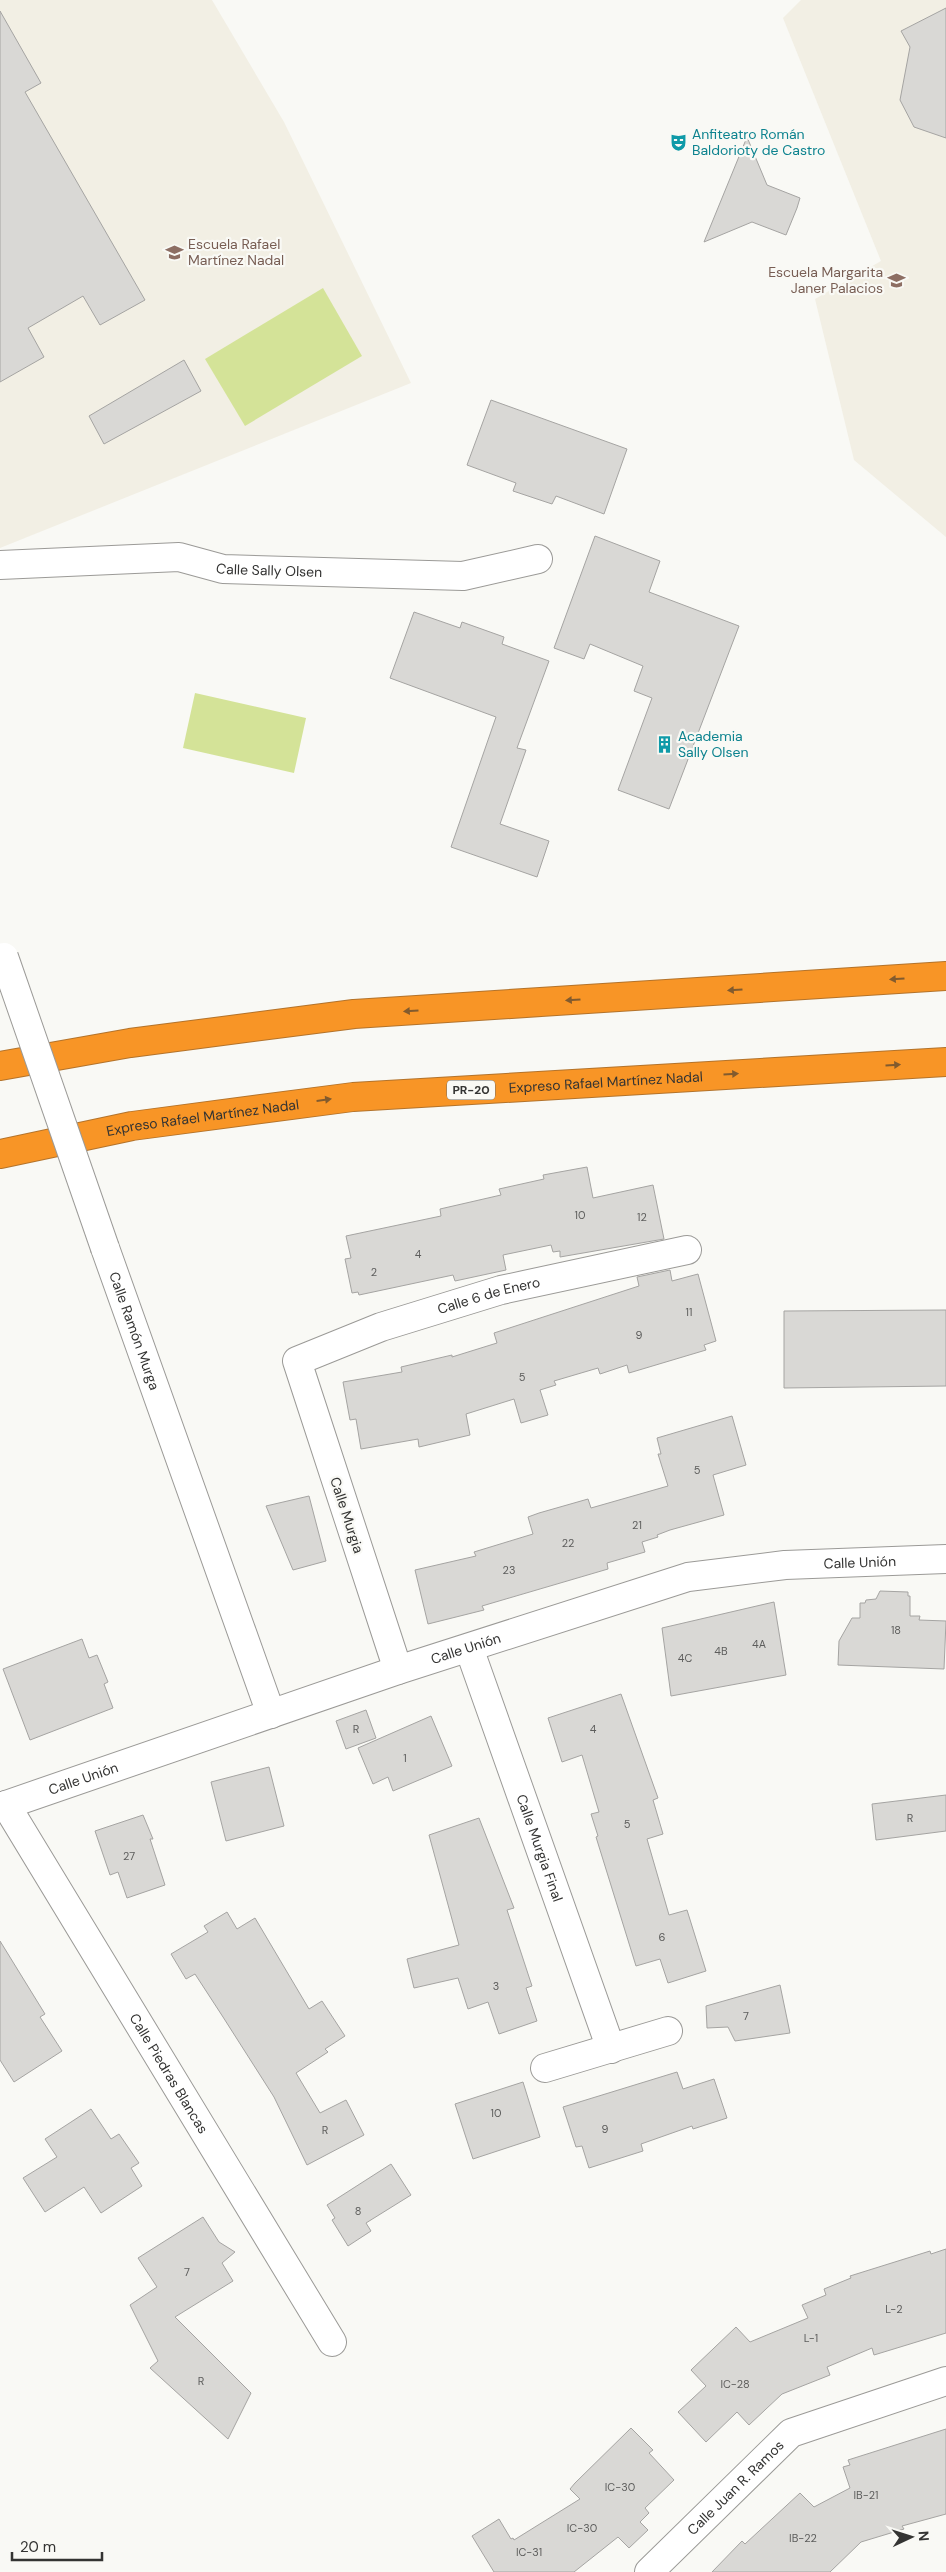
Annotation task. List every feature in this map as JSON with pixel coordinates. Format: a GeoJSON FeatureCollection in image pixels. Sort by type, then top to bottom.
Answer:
{"type":"FeatureCollection","features":[{"type":"Feature","properties":{"kind":"highway"},"geometry":{"type":"LineString","coordinates":[[0,1066],[130,1043],[354,1014],[946,976]]}},
{"type":"Feature","properties":{"kind":"highway","name":"Expreso Rafael Martínez Nadal"},"geometry":{"type":"LineString","coordinates":[[0,1154],[132,1126],[353,1096],[946,1062]]}},
{"type":"Feature","properties":{"kind":"street","name":"Calle Sally Olsen"},"geometry":{"type":"LineString","coordinates":[[0,565],[179,557],[223,569],[463,576],[538,559]]}},
{"type":"Feature","properties":{"kind":"street","name":"Calle Ramón Murga"},"geometry":{"type":"LineString","coordinates":[[2,952],[271,1714]]}},
{"type":"Feature","properties":{"kind":"street","name":"Calle 6 de Enero"},"geometry":{"type":"LineString","coordinates":[[297,1361],[381,1327],[502,1290],[687,1250]]}},
{"type":"Feature","properties":{"kind":"street","name":"Calle Murgia"},"geometry":{"type":"LineString","coordinates":[[297,1361],[398,1670]]}},
{"type":"Feature","properties":{"kind":"street","name":"Calle Unión"},"geometry":{"type":"LineString","coordinates":[[3,1806],[398,1670],[688,1577],[785,1564],[946,1559]]}},
{"type":"Feature","properties":{"kind":"street","name":"Calle Murgia Final"},"geometry":{"type":"LineString","coordinates":[[469,1648],[611,2049]]}},
{"type":"Feature","properties":{"kind":"street","name":"Calle Piedras Blancas"},"geometry":{"type":"LineString","coordinates":[[3,1806],[332,2342]]}},
{"type":"Feature","properties":{"kind":"street"},"geometry":{"type":"LineString","coordinates":[[545,2068],[668,2031]]}},
{"type":"Feature","properties":{"kind":"street","name":"Calle Juan R. Ramos"},"geometry":{"type":"LineString","coordinates":[[649,2572],[791,2434],[946,2381]]}},
{"type":"Feature","properties":{"kind":"shaded area","name":"Escuela Rafael Martínez Nadal"},"geometry":{"type":"Polygon","coordinates":[[[0,0],[212,0],[284,122],[411,383],[0,548],[0,0]]]}},
{"type":"Feature","properties":{"kind":"shaded area","name":"Escuela Margarita Janer Palacios"},"geometry":{"type":"Polygon","coordinates":[[[801,0],[946,0],[946,537],[854,460],[815,299],[881,261],[783,18],[801,0]]]}},
{"type":"Feature","properties":{"kind":"green space"},"geometry":{"type":"Polygon","coordinates":[[[323,288],[362,356],[245,426],[205,359],[323,288]]]}},
{"type":"Feature","properties":{"kind":"green space"},"geometry":{"type":"Polygon","coordinates":[[[195,693],[306,718],[294,773],[183,748],[195,693]]]}},
{"type":"Feature","properties":{"kind":"building"},"geometry":{"type":"Polygon","coordinates":[[[946,8],[946,138],[914,127],[900,100],[910,47],[901,31],[946,8]]]}},
{"type":"Feature","properties":{"kind":"building"},"geometry":{"type":"Polygon","coordinates":[[[0,11],[41,83],[25,92],[145,300],[100,325],[83,296],[28,328],[44,357],[0,382],[0,11]]]}},
{"type":"Feature","properties":{"kind":"building"},"geometry":{"type":"Polygon","coordinates":[[[747,137],[767,185],[800,198],[786,235],[752,222],[704,242],[747,137]]]}},
{"type":"Feature","properties":{"kind":"building"},"geometry":{"type":"Polygon","coordinates":[[[184,360],[201,391],[104,444],[89,416],[184,360]]]}},
{"type":"Feature","properties":{"kind":"building"},"geometry":{"type":"Polygon","coordinates":[[[491,400],[627,449],[604,514],[556,496],[552,504],[513,491],[516,483],[467,465],[491,400]]]}},
{"type":"Feature","properties":{"kind":"building"},"geometry":{"type":"Polygon","coordinates":[[[595,536],[660,561],[649,592],[739,626],[669,809],[618,790],[652,698],[634,691],[643,666],[590,644],[584,659],[554,648],[595,536]]]}},
{"type":"Feature","properties":{"kind":"building"},"geometry":{"type":"Polygon","coordinates":[[[414,612],[460,628],[462,622],[504,637],[502,644],[549,661],[517,748],[526,750],[500,824],[549,841],[537,877],[451,847],[496,717],[390,678],[414,612]]]}},
{"type":"Feature","properties":{"kind":"building"},"geometry":{"type":"Polygon","coordinates":[[[587,1167],[593,1198],[653,1185],[664,1239],[560,1257],[560,1251],[553,1252],[551,1245],[503,1255],[506,1270],[455,1281],[453,1275],[359,1295],[358,1292],[352,1293],[345,1259],[351,1258],[346,1236],[441,1216],[440,1209],[501,1195],[499,1189],[544,1179],[543,1175],[587,1167]]]}},
{"type":"Feature","properties":{"kind":"building"},"geometry":{"type":"Polygon","coordinates":[[[670,1270],[672,1281],[698,1274],[716,1341],[704,1345],[706,1350],[629,1373],[627,1365],[600,1374],[598,1368],[554,1381],[556,1385],[540,1390],[548,1415],[521,1423],[514,1399],[466,1414],[470,1435],[419,1447],[418,1439],[361,1449],[356,1419],[350,1420],[343,1382],[402,1372],[401,1367],[452,1355],[452,1357],[497,1343],[494,1333],[639,1286],[637,1277],[670,1270]]]}},
{"type":"Feature","properties":{"kind":"building"},"geometry":{"type":"Polygon","coordinates":[[[946,1310],[946,1386],[784,1388],[784,1311],[946,1310]]]}},
{"type":"Feature","properties":{"kind":"building"},"geometry":{"type":"Polygon","coordinates":[[[732,1416],[746,1465],[713,1475],[724,1515],[657,1535],[658,1537],[642,1542],[645,1552],[607,1563],[608,1569],[482,1606],[484,1610],[428,1624],[415,1570],[476,1556],[474,1552],[533,1534],[528,1517],[539,1513],[588,1499],[591,1508],[668,1486],[658,1454],[661,1454],[657,1438],[732,1416]]]}},
{"type":"Feature","properties":{"kind":"building"},"geometry":{"type":"Polygon","coordinates":[[[309,1496],[326,1561],[293,1570],[266,1506],[309,1496]]]}},
{"type":"Feature","properties":{"kind":"building"},"geometry":{"type":"Polygon","coordinates":[[[880,1591],[908,1592],[908,1596],[910,1596],[910,1616],[920,1616],[919,1620],[946,1621],[944,1669],[838,1665],[839,1641],[852,1618],[860,1618],[860,1603],[876,1599],[880,1591]]]}},
{"type":"Feature","properties":{"kind":"building"},"geometry":{"type":"Polygon","coordinates":[[[774,1602],[786,1675],[671,1696],[662,1628],[774,1602]]]}},
{"type":"Feature","properties":{"kind":"building"},"geometry":{"type":"Polygon","coordinates":[[[82,1639],[89,1658],[97,1655],[108,1682],[104,1684],[113,1708],[30,1740],[3,1669],[82,1639]]]}},
{"type":"Feature","properties":{"kind":"building"},"geometry":{"type":"Polygon","coordinates":[[[621,1694],[658,1798],[653,1800],[663,1834],[647,1839],[669,1915],[687,1910],[706,1971],[668,1983],[660,1959],[636,1966],[596,1837],[598,1836],[591,1814],[599,1812],[582,1755],[562,1762],[548,1718],[621,1694]]]}},
{"type":"Feature","properties":{"kind":"building"},"geometry":{"type":"Polygon","coordinates":[[[366,1710],[376,1738],[346,1749],[336,1721],[366,1710]]]}},
{"type":"Feature","properties":{"kind":"building"},"geometry":{"type":"Polygon","coordinates":[[[431,1716],[452,1766],[393,1791],[388,1777],[373,1784],[358,1748],[431,1716]]]}},
{"type":"Feature","properties":{"kind":"building"},"geometry":{"type":"Polygon","coordinates":[[[269,1767],[284,1826],[226,1841],[211,1782],[269,1767]]]}},
{"type":"Feature","properties":{"kind":"building"},"geometry":{"type":"Polygon","coordinates":[[[946,1795],[946,1831],[876,1840],[872,1804],[946,1795]]]}},
{"type":"Feature","properties":{"kind":"building"},"geometry":{"type":"Polygon","coordinates":[[[143,1815],[153,1839],[150,1839],[165,1885],[127,1898],[118,1872],[110,1875],[95,1831],[143,1815]]]}},
{"type":"Feature","properties":{"kind":"building"},"geometry":{"type":"Polygon","coordinates":[[[479,1818],[514,1908],[507,1910],[532,1986],[526,1988],[537,2021],[499,2034],[488,2002],[468,2009],[458,1978],[414,1988],[407,1959],[459,1945],[429,1835],[479,1818]]]}},
{"type":"Feature","properties":{"kind":"building"},"geometry":{"type":"Polygon","coordinates":[[[227,1912],[237,1929],[255,1918],[309,2009],[322,2001],[345,2036],[325,2049],[328,2052],[296,2073],[320,2113],[346,2100],[364,2135],[307,2165],[274,2097],[223,2017],[195,1974],[186,1979],[171,1954],[208,1932],[204,1926],[227,1912]]]}},
{"type":"Feature","properties":{"kind":"building"},"geometry":{"type":"Polygon","coordinates":[[[0,1941],[45,2014],[40,2017],[62,2051],[14,2082],[0,2060],[0,1941]]]}},
{"type":"Feature","properties":{"kind":"building"},"geometry":{"type":"Polygon","coordinates":[[[780,1985],[790,2033],[735,2041],[728,2027],[707,2028],[706,2006],[780,1985]]]}},
{"type":"Feature","properties":{"kind":"building"},"geometry":{"type":"Polygon","coordinates":[[[677,2072],[683,2089],[714,2079],[727,2118],[693,2129],[692,2126],[641,2144],[643,2151],[589,2168],[582,2146],[576,2147],[563,2107],[677,2072]]]}},
{"type":"Feature","properties":{"kind":"building"},"geometry":{"type":"Polygon","coordinates":[[[523,2082],[540,2137],[473,2159],[455,2104],[523,2082]]]}},
{"type":"Feature","properties":{"kind":"building"},"geometry":{"type":"Polygon","coordinates":[[[91,2109],[111,2139],[119,2134],[139,2163],[131,2168],[142,2186],[101,2213],[84,2187],[45,2212],[23,2178],[57,2157],[45,2139],[91,2109]]]}},
{"type":"Feature","properties":{"kind":"building"},"geometry":{"type":"Polygon","coordinates":[[[391,2164],[411,2195],[366,2223],[371,2231],[348,2246],[332,2220],[335,2218],[327,2205],[391,2164]]]}},
{"type":"Feature","properties":{"kind":"building"},"geometry":{"type":"Polygon","coordinates":[[[203,2217],[219,2242],[235,2252],[222,2263],[233,2281],[175,2317],[251,2393],[228,2439],[150,2368],[158,2361],[130,2305],[157,2287],[138,2258],[203,2217]]]}},
{"type":"Feature","properties":{"kind":"building"},"geometry":{"type":"Polygon","coordinates":[[[946,2249],[946,2333],[874,2355],[872,2348],[827,2367],[830,2375],[782,2394],[749,2425],[737,2412],[706,2442],[678,2412],[706,2386],[691,2370],[736,2327],[750,2342],[808,2318],[802,2305],[826,2295],[824,2289],[851,2278],[850,2276],[930,2251],[931,2254],[946,2249]]]}},
{"type":"Feature","properties":{"kind":"building"},"geometry":{"type":"Polygon","coordinates":[[[631,2428],[653,2450],[649,2453],[674,2480],[645,2508],[649,2513],[640,2522],[648,2530],[629,2548],[618,2537],[574,2572],[494,2572],[472,2536],[499,2519],[511,2539],[513,2538],[514,2540],[580,2499],[570,2489],[631,2428]]]}},
{"type":"Feature","properties":{"kind":"building"},"geometry":{"type":"Polygon","coordinates":[[[946,2429],[946,2514],[902,2526],[904,2529],[861,2542],[830,2572],[712,2572],[742,2541],[745,2544],[800,2493],[814,2507],[850,2488],[843,2467],[850,2465],[848,2460],[946,2429]]]}},
{"type":"Feature","properties":{"kind":"place","name":"Anfiteatro Román Baldorioty de Castro"},"geometry":{"type":"Point","coordinates":[678,142]}},
{"type":"Feature","properties":{"kind":"place","name":"Escuela Rafael Martínez Nadal"},"geometry":{"type":"Point","coordinates":[174,252]}},
{"type":"Feature","properties":{"kind":"place","name":"Escuela Margarita Janer Palacios"},"geometry":{"type":"Point","coordinates":[897,280]}},
{"type":"Feature","properties":{"kind":"place","name":"Academia Sally Olsen"},"geometry":{"type":"Point","coordinates":[664,744]}}]}
